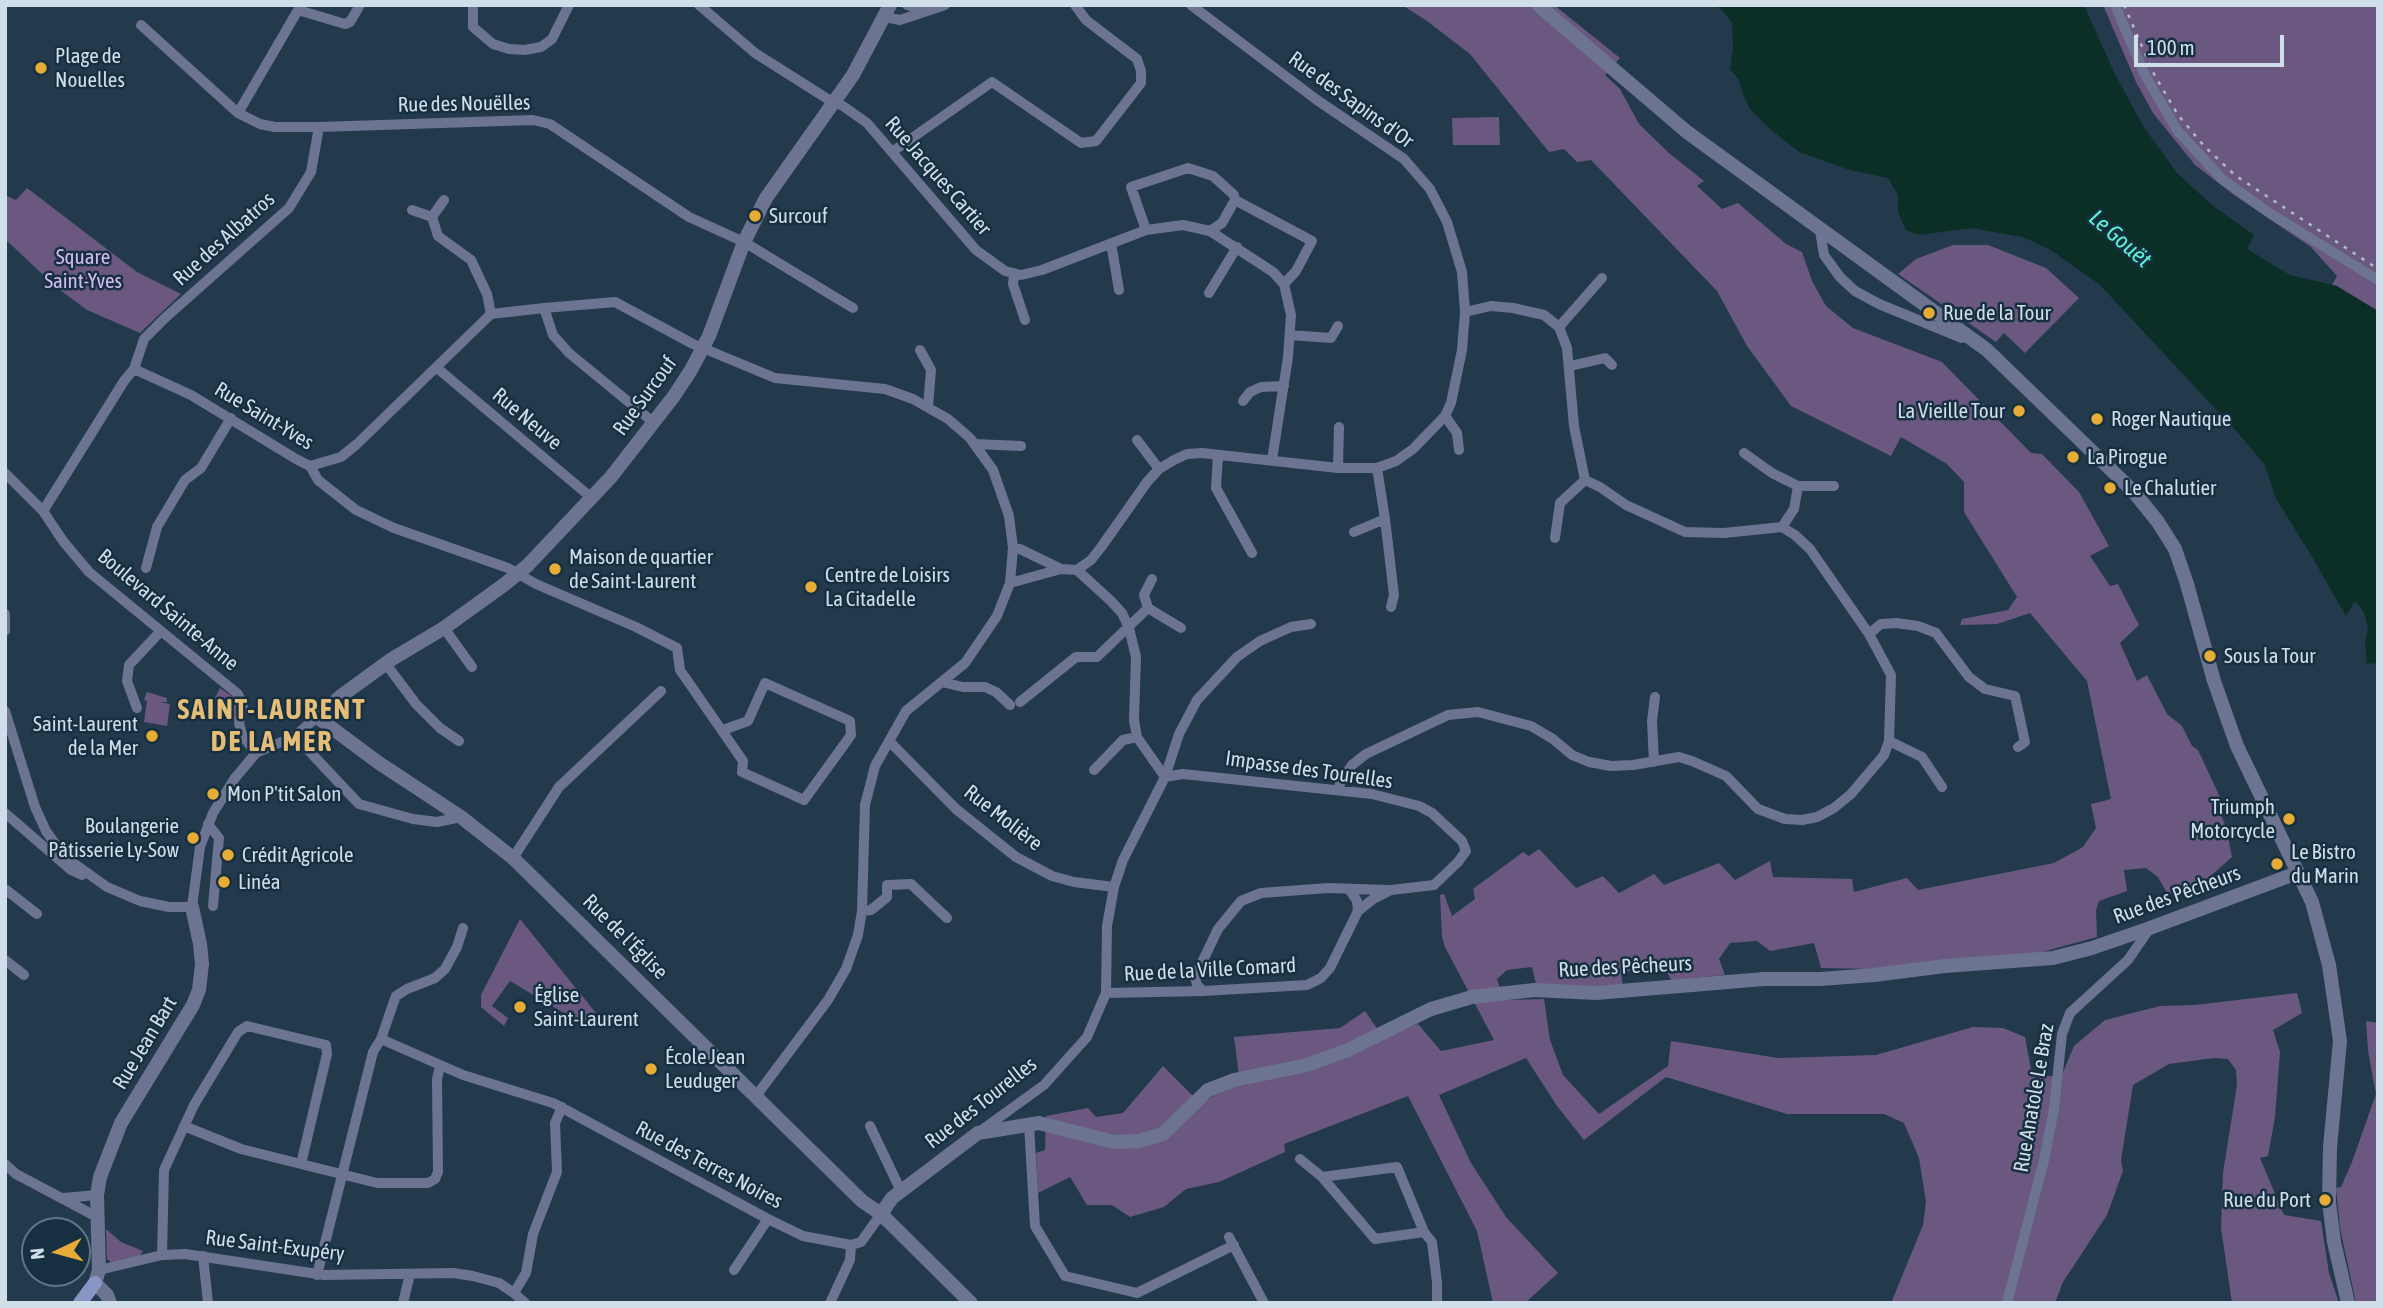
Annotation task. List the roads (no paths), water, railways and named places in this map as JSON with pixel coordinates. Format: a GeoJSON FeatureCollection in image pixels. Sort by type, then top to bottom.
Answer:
{"type":"FeatureCollection","features":[{"type":"Feature","properties":{"kind":"main road"},"geometry":{"type":"LineString","coordinates":[[80,1303],[97,1276]]}},
{"type":"Feature","properties":{"kind":"street"},"geometry":{"type":"LineString","coordinates":[[141,25],[238,113],[299,8],[345,24],[351,22],[360,5]]}},
{"type":"Feature","properties":{"kind":"street"},"geometry":{"type":"LineString","coordinates":[[473,5],[473,27],[494,44],[525,50],[541,47],[552,39],[569,5]]}},
{"type":"Feature","properties":{"kind":"street","name":"Rue Jacques Cartier"},"geometry":{"type":"LineString","coordinates":[[699,5],[755,53],[867,123],[976,250],[1014,275]]}},
{"type":"Feature","properties":{"kind":"street"},"geometry":{"type":"LineString","coordinates":[[907,5],[927,11]]}},
{"type":"Feature","properties":{"kind":"street"},"geometry":{"type":"LineString","coordinates":[[887,11],[900,20],[945,5]]}},
{"type":"Feature","properties":{"kind":"street"},"geometry":{"type":"LineString","coordinates":[[892,152],[992,82],[1081,143],[1096,141],[1141,83],[1141,71],[1137,59],[1086,19],[1075,5]]}},
{"type":"Feature","properties":{"kind":"street","name":"Rue des Sapins d'Or"},"geometry":{"type":"LineString","coordinates":[[1077,570],[1096,553],[1159,469],[1187,454],[1338,468],[1377,468],[1396,461],[1413,449],[1445,416],[1456,385],[1465,312],[1462,272],[1447,222],[1430,189],[1404,159],[1317,100],[1191,5]]}},
{"type":"Feature","properties":{"kind":"street"},"geometry":{"type":"LineString","coordinates":[[1538,5],[1687,132],[1820,231],[1917,297],[2006,366],[2133,491],[2169,540],[2187,584],[2214,681],[2237,746],[2312,902],[2329,965],[2339,1022],[2339,1066],[2330,1147],[2329,1202],[2334,1242],[2348,1303]]}},
{"type":"Feature","properties":{"kind":"street"},"geometry":{"type":"LineString","coordinates":[[2115,5],[2145,75],[2177,130],[2221,179],[2378,279]]}},
{"type":"Feature","properties":{"kind":"street","name":"Rue Surcouf"},"geometry":{"type":"LineString","coordinates":[[317,717],[341,696],[443,628],[518,573],[593,499],[674,396],[703,348],[744,242],[765,198],[853,75],[887,11]]}},
{"type":"Feature","properties":{"kind":"street","name":"Rue des Nouëlles"},"geometry":{"type":"LineString","coordinates":[[238,113],[260,124],[275,127],[533,120],[550,124],[689,217],[744,242],[853,308]]}},
{"type":"Feature","properties":{"kind":"street","name":"Rue des Albatros"},"geometry":{"type":"LineString","coordinates":[[134,369],[141,347],[152,332],[289,208],[311,172],[316,158],[319,127]]}},
{"type":"Feature","properties":{"kind":"street"},"geometry":{"type":"LineString","coordinates":[[1146,230],[1131,187],[1188,168],[1213,176],[1236,200],[1312,241],[1296,271],[1284,284]]}},
{"type":"Feature","properties":{"kind":"street"},"geometry":{"type":"LineString","coordinates":[[432,217],[444,200]]}},
{"type":"Feature","properties":{"kind":"street"},"geometry":{"type":"LineString","coordinates":[[1210,231],[1222,223],[1236,200]]}},
{"type":"Feature","properties":{"kind":"street"},"geometry":{"type":"LineString","coordinates":[[412,210],[432,217]]}},
{"type":"Feature","properties":{"kind":"street"},"geometry":{"type":"LineString","coordinates":[[432,217],[438,236],[471,260],[487,294],[491,314]]}},
{"type":"Feature","properties":{"kind":"street"},"geometry":{"type":"LineString","coordinates":[[1025,320],[1013,284],[1014,275],[1042,271],[1146,230],[1182,225],[1210,231],[1273,272],[1284,284],[1291,315],[1290,335],[1272,460]]}},
{"type":"Feature","properties":{"kind":"street"},"geometry":{"type":"LineString","coordinates":[[1820,231],[1824,255],[1840,277],[1855,291],[1879,304],[1962,338],[1969,336]]}},
{"type":"Feature","properties":{"kind":"street"},"geometry":{"type":"LineString","coordinates":[[1111,243],[1119,290]]}},
{"type":"Feature","properties":{"kind":"street"},"geometry":{"type":"LineString","coordinates":[[1209,293],[1237,247]]}},
{"type":"Feature","properties":{"kind":"street"},"geometry":{"type":"LineString","coordinates":[[1559,327],[1602,278]]}},
{"type":"Feature","properties":{"kind":"street"},"geometry":{"type":"LineString","coordinates":[[310,466],[341,457],[491,314],[615,302],[703,348],[775,378],[885,389],[928,406],[948,419],[975,444],[993,470],[1009,516],[1013,548],[1010,583],[997,616],[982,641],[965,663],[906,711],[875,766],[865,805],[862,911],[858,936],[846,969],[828,1000],[756,1096]]}},
{"type":"Feature","properties":{"kind":"street"},"geometry":{"type":"LineString","coordinates":[[1465,312],[1491,306],[1513,308],[1544,315],[1559,327],[1567,348],[1574,426],[1585,480]]}},
{"type":"Feature","properties":{"kind":"street"},"geometry":{"type":"LineString","coordinates":[[544,308],[553,335],[569,353],[653,422]]}},
{"type":"Feature","properties":{"kind":"street"},"geometry":{"type":"LineString","coordinates":[[1290,335],[1331,338],[1338,326]]}},
{"type":"Feature","properties":{"kind":"street"},"geometry":{"type":"LineString","coordinates":[[920,350],[931,370],[928,406]]}},
{"type":"Feature","properties":{"kind":"street"},"geometry":{"type":"LineString","coordinates":[[1570,366],[1605,358],[1612,365]]}},
{"type":"Feature","properties":{"kind":"street","name":"Rue Neuve"},"geometry":{"type":"LineString","coordinates":[[437,368],[593,499]]}},
{"type":"Feature","properties":{"kind":"street"},"geometry":{"type":"LineString","coordinates":[[43,511],[134,369]]}},
{"type":"Feature","properties":{"kind":"street","name":"Rue Saint-Yves"},"geometry":{"type":"LineString","coordinates":[[134,369],[191,395],[310,466],[318,480],[356,510],[394,528],[518,573],[536,584],[636,627],[677,648],[680,670],[723,730]]}},
{"type":"Feature","properties":{"kind":"street"},"geometry":{"type":"LineString","coordinates":[[1243,401],[1250,391],[1261,387],[1284,386]]}},
{"type":"Feature","properties":{"kind":"street"},"geometry":{"type":"LineString","coordinates":[[1445,416],[1457,433],[1459,450]]}},
{"type":"Feature","properties":{"kind":"street"},"geometry":{"type":"LineString","coordinates":[[146,568],[157,527],[185,480],[201,468],[231,418]]}},
{"type":"Feature","properties":{"kind":"street"},"geometry":{"type":"LineString","coordinates":[[1338,468],[1339,427]]}},
{"type":"Feature","properties":{"kind":"street"},"geometry":{"type":"LineString","coordinates":[[1137,440],[1159,469]]}},
{"type":"Feature","properties":{"kind":"street"},"geometry":{"type":"LineString","coordinates":[[975,444],[1021,446]]}},
{"type":"Feature","properties":{"kind":"street"},"geometry":{"type":"LineString","coordinates":[[1744,453],[1772,473],[1798,486],[1834,486]]}},
{"type":"Feature","properties":{"kind":"street"},"geometry":{"type":"LineString","coordinates":[[1218,455],[1216,488],[1252,552]]}},
{"type":"Feature","properties":{"kind":"street"},"geometry":{"type":"LineString","coordinates":[[1377,468],[1394,595],[1391,607]]}},
{"type":"Feature","properties":{"kind":"street","name":"Boulevard Sainte-Anne"},"geometry":{"type":"LineString","coordinates":[[5,473],[43,511],[89,572],[238,694],[243,705],[239,723],[242,736],[256,754]]}},
{"type":"Feature","properties":{"kind":"street"},"geometry":{"type":"LineString","coordinates":[[1339,789],[1352,765],[1366,754],[1448,715],[1464,712],[1503,717],[1531,726],[1572,755],[1589,762],[1611,766],[1679,757],[1692,761],[1726,776],[1758,809],[1785,819],[1817,817],[1834,808],[1851,794],[1884,755],[1889,741],[1891,674],[1869,634],[1810,549],[1795,535],[1782,527],[1724,533],[1685,532],[1626,505],[1585,480]]}},
{"type":"Feature","properties":{"kind":"street"},"geometry":{"type":"LineString","coordinates":[[1555,538],[1560,503],[1585,480]]}},
{"type":"Feature","properties":{"kind":"street"},"geometry":{"type":"LineString","coordinates":[[1782,527],[1794,509],[1798,486]]}},
{"type":"Feature","properties":{"kind":"street"},"geometry":{"type":"LineString","coordinates":[[1354,532],[1385,519]]}},
{"type":"Feature","properties":{"kind":"street"},"geometry":{"type":"LineString","coordinates":[[1013,548],[1061,569]]}},
{"type":"Feature","properties":{"kind":"street"},"geometry":{"type":"LineString","coordinates":[[1010,583],[1061,569],[1077,570],[1122,614],[1129,628],[1136,657],[1133,720],[1137,737],[1165,777]]}},
{"type":"Feature","properties":{"kind":"street"},"geometry":{"type":"LineString","coordinates":[[1152,579],[1144,595],[1148,608],[1181,628]]}},
{"type":"Feature","properties":{"kind":"street"},"geometry":{"type":"LineString","coordinates":[[942,682],[963,687],[985,687],[1015,704],[1076,657],[1097,657],[1148,608]]}},
{"type":"Feature","properties":{"kind":"street"},"geometry":{"type":"LineString","coordinates":[[5,614],[5,631]]}},
{"type":"Feature","properties":{"kind":"street"},"geometry":{"type":"LineString","coordinates":[[1869,634],[1877,626],[1896,623],[1918,626],[1936,633],[1969,677],[1984,689],[2015,696],[2025,742],[2018,747]]}},
{"type":"Feature","properties":{"kind":"street","name":"Rue des Tourelles"},"geometry":{"type":"LineString","coordinates":[[881,1214],[892,1198],[1044,1085],[1087,1037],[1106,993],[1107,926],[1114,887],[1123,860],[1165,777],[1179,734],[1197,700],[1237,657],[1260,640],[1291,627],[1311,624]]}},
{"type":"Feature","properties":{"kind":"street"},"geometry":{"type":"LineString","coordinates":[[443,628],[472,667]]}},
{"type":"Feature","properties":{"kind":"street"},"geometry":{"type":"LineString","coordinates":[[137,708],[127,681],[130,665],[160,632]]}},
{"type":"Feature","properties":{"kind":"street"},"geometry":{"type":"LineString","coordinates":[[386,664],[416,704],[440,728],[459,741]]}},
{"type":"Feature","properties":{"kind":"street"},"geometry":{"type":"LineString","coordinates":[[765,683],[850,721],[851,735],[804,800],[742,772],[743,761],[723,730],[748,721],[765,683]]}},
{"type":"Feature","properties":{"kind":"street"},"geometry":{"type":"LineString","coordinates":[[513,858],[559,787],[661,691]]}},
{"type":"Feature","properties":{"kind":"street"},"geometry":{"type":"LineString","coordinates":[[1654,762],[1652,721],[1655,697]]}},
{"type":"Feature","properties":{"kind":"street"},"geometry":{"type":"LineString","coordinates":[[5,711],[35,807],[46,831],[58,848],[107,887],[140,901],[169,907],[192,907]]}},
{"type":"Feature","properties":{"kind":"street","name":"Rue Jean Bart"},"geometry":{"type":"LineString","coordinates":[[97,1276],[97,1195],[106,1161],[121,1123],[193,1005],[199,990],[202,964],[192,907],[198,857],[208,824],[234,778],[256,754],[295,736],[317,717]]}},
{"type":"Feature","properties":{"kind":"street","name":"Rue de l'Église"},"geometry":{"type":"LineString","coordinates":[[317,717],[379,763],[461,817],[513,858],[862,1201],[881,1214],[971,1303]]}},
{"type":"Feature","properties":{"kind":"street"},"geometry":{"type":"LineString","coordinates":[[295,736],[359,804],[413,819],[437,822],[461,817]]}},
{"type":"Feature","properties":{"kind":"street"},"geometry":{"type":"LineString","coordinates":[[1094,770],[1124,740],[1137,737]]}},
{"type":"Feature","properties":{"kind":"street","name":"Rue Molière"},"geometry":{"type":"LineString","coordinates":[[889,741],[957,809],[1016,857],[1063,879],[1114,887]]}},
{"type":"Feature","properties":{"kind":"street"},"geometry":{"type":"LineString","coordinates":[[1889,741],[1922,757],[1942,787]]}},
{"type":"Feature","properties":{"kind":"street","name":"Impasse des Tourelles"},"geometry":{"type":"LineString","coordinates":[[1165,777],[1183,774],[1339,789],[1373,794],[1419,806],[1432,813],[1462,841],[1466,851],[1434,885],[1391,890]]}},
{"type":"Feature","properties":{"kind":"street"},"geometry":{"type":"LineString","coordinates":[[5,813],[71,870],[84,876],[88,874]]}},
{"type":"Feature","properties":{"kind":"street"},"geometry":{"type":"LineString","coordinates":[[208,824],[219,838],[213,906]]}},
{"type":"Feature","properties":{"kind":"street","name":"Rue des Pêcheurs"},"geometry":{"type":"LineString","coordinates":[[978,1133],[1039,1123],[1114,1142],[1139,1141],[1163,1134],[1208,1090],[1234,1080],[1307,1065],[1348,1050],[1431,1009],[1472,997],[1534,990],[1596,993],[1765,979],[1820,979],[2038,960],[2092,948],[2297,873]]}},
{"type":"Feature","properties":{"kind":"street"},"geometry":{"type":"LineString","coordinates":[[862,911],[871,910],[887,897],[887,885],[911,884],[947,918]]}},
{"type":"Feature","properties":{"kind":"street"},"geometry":{"type":"LineString","coordinates":[[5,889],[37,914]]}},
{"type":"Feature","properties":{"kind":"street"},"geometry":{"type":"LineString","coordinates":[[1349,889],[1357,901],[1358,911]]}},
{"type":"Feature","properties":{"kind":"street"},"geometry":{"type":"LineString","coordinates":[[1167,992],[1184,986],[1195,976],[1218,929],[1241,901],[1262,893],[1391,890]]}},
{"type":"Feature","properties":{"kind":"street"},"geometry":{"type":"LineString","coordinates":[[1358,911],[1391,890]]}},
{"type":"Feature","properties":{"kind":"street","name":"Rue de la Ville Comard"},"geometry":{"type":"LineString","coordinates":[[1106,993],[1307,985],[1321,978],[1330,968],[1358,911]]}},
{"type":"Feature","properties":{"kind":"street"},"geometry":{"type":"LineString","coordinates":[[317,1275],[373,1052],[381,1039],[396,996],[435,978],[445,969],[457,947],[463,928]]}},
{"type":"Feature","properties":{"kind":"street","name":"Rue Anatole Le Braz"},"geometry":{"type":"LineString","coordinates":[[2007,1303],[2044,1160],[2054,1109],[2062,1034],[2070,1013],[2128,960],[2150,928]]}},
{"type":"Feature","properties":{"kind":"street"},"geometry":{"type":"LineString","coordinates":[[5,960],[24,975]]}},
{"type":"Feature","properties":{"kind":"street"},"geometry":{"type":"LineString","coordinates":[[1195,976],[1203,991]]}},
{"type":"Feature","properties":{"kind":"street"},"geometry":{"type":"LineString","coordinates":[[162,1255],[164,1170],[194,1105],[237,1032],[247,1027],[326,1045],[327,1054],[301,1164]]}},
{"type":"Feature","properties":{"kind":"street","name":"Rue des Terres Noires"},"geometry":{"type":"LineString","coordinates":[[381,1039],[440,1066],[558,1105],[803,1236],[851,1245]]}},
{"type":"Feature","properties":{"kind":"street"},"geometry":{"type":"LineString","coordinates":[[184,1126],[241,1149],[341,1175],[377,1183],[428,1183],[435,1179],[438,1172],[437,1079],[440,1066]]}},
{"type":"Feature","properties":{"kind":"street"},"geometry":{"type":"LineString","coordinates":[[514,1293],[526,1273],[533,1234],[557,1172],[555,1123],[558,1105]]}},
{"type":"Feature","properties":{"kind":"street"},"geometry":{"type":"LineString","coordinates":[[1029,1125],[1035,1226],[1065,1276],[1136,1298],[1232,1241],[1264,1303]]}},
{"type":"Feature","properties":{"kind":"street"},"geometry":{"type":"LineString","coordinates":[[870,1126],[901,1191]]}},
{"type":"Feature","properties":{"kind":"street"},"geometry":{"type":"LineString","coordinates":[[1300,1159],[1322,1177],[1375,1239],[1424,1232]]}},
{"type":"Feature","properties":{"kind":"street"},"geometry":{"type":"LineString","coordinates":[[6,1166],[97,1217]]}},
{"type":"Feature","properties":{"kind":"street"},"geometry":{"type":"LineString","coordinates":[[1322,1177],[1396,1167],[1424,1232],[1432,1241],[1437,1303]]}},
{"type":"Feature","properties":{"kind":"street"},"geometry":{"type":"LineString","coordinates":[[61,1199],[97,1195]]}},
{"type":"Feature","properties":{"kind":"street"},"geometry":{"type":"LineString","coordinates":[[830,1303],[850,1260],[851,1245],[861,1242],[881,1214]]}},
{"type":"Feature","properties":{"kind":"street"},"geometry":{"type":"LineString","coordinates":[[734,1270],[768,1219]]}},
{"type":"Feature","properties":{"kind":"street","name":"Rue Saint-Exupéry"},"geometry":{"type":"LineString","coordinates":[[97,1276],[162,1255],[203,1256],[317,1275],[453,1273],[499,1283],[525,1303]]}},
{"type":"Feature","properties":{"kind":"street"},"geometry":{"type":"LineString","coordinates":[[203,1256],[208,1303]]}},
{"type":"Feature","properties":{"kind":"street"},"geometry":{"type":"LineString","coordinates":[[403,1303],[410,1274]]}},
{"type":"Feature","properties":{"kind":"street"},"geometry":{"type":"LineString","coordinates":[[97,1276],[110,1303]]}},
{"type":"Feature","properties":{"kind":"water","name":"Le Gouët"},"geometry":{"type":"Polygon","coordinates":[[[1715,5],[2084,5],[2114,72],[2143,126],[2177,173],[2212,205],[2254,235],[2247,249],[2290,275],[2337,286],[2378,311],[2378,669],[2376,663],[2367,664],[2365,642],[2368,629],[2364,612],[2355,601],[2346,616],[2275,497],[2265,465],[2099,284],[2049,249],[2023,237],[1971,228],[1919,235],[1906,230],[1898,212],[1898,195],[1888,178],[1850,170],[1799,152],[1750,109],[1739,80],[1730,69],[1732,23],[1715,5]]]}},
{"type":"Feature","properties":{"kind":"railway"},"geometry":{"type":"LineString","coordinates":[[2124,5],[2154,74],[2178,115],[2204,146],[2236,176],[2378,269]]}},
{"type":"Feature","properties":{"kind":"place","name":"Plage de Nouelles"},"geometry":{"type":"Point","coordinates":[41,68]}},
{"type":"Feature","properties":{"kind":"place","name":"Surcouf"},"geometry":{"type":"Point","coordinates":[755,216]}},
{"type":"Feature","properties":{"kind":"place","name":"Rue de la Tour"},"geometry":{"type":"Point","coordinates":[1929,313]}},
{"type":"Feature","properties":{"kind":"place","name":"La Vieille Tour"},"geometry":{"type":"Point","coordinates":[2019,411]}},
{"type":"Feature","properties":{"kind":"place","name":"Roger Nautique"},"geometry":{"type":"Point","coordinates":[2097,419]}},
{"type":"Feature","properties":{"kind":"place","name":"La Pirogue"},"geometry":{"type":"Point","coordinates":[2073,457]}},
{"type":"Feature","properties":{"kind":"place","name":"Le Chalutier"},"geometry":{"type":"Point","coordinates":[2110,488]}},
{"type":"Feature","properties":{"kind":"place","name":"Maison de quartier de Saint-Laurent"},"geometry":{"type":"Point","coordinates":[555,569]}},
{"type":"Feature","properties":{"kind":"place","name":"Centre de Loisirs La Citadelle"},"geometry":{"type":"Point","coordinates":[811,587]}},
{"type":"Feature","properties":{"kind":"place","name":"Sous la Tour"},"geometry":{"type":"Point","coordinates":[2210,656]}},
{"type":"Feature","properties":{"kind":"place","name":"Saint-Laurent de la Mer"},"geometry":{"type":"Point","coordinates":[152,736]}},
{"type":"Feature","properties":{"kind":"place","name":"Mon P'tit Salon"},"geometry":{"type":"Point","coordinates":[213,794]}},
{"type":"Feature","properties":{"kind":"place","name":"Triumph Motorcycle"},"geometry":{"type":"Point","coordinates":[2289,819]}},
{"type":"Feature","properties":{"kind":"place","name":"Boulangerie Pâtisserie Ly-Sow"},"geometry":{"type":"Point","coordinates":[193,838]}},
{"type":"Feature","properties":{"kind":"place","name":"Crédit Agricole"},"geometry":{"type":"Point","coordinates":[228,855]}},
{"type":"Feature","properties":{"kind":"place","name":"Le Bistro du Marin"},"geometry":{"type":"Point","coordinates":[2277,864]}},
{"type":"Feature","properties":{"kind":"place","name":"Linéa"},"geometry":{"type":"Point","coordinates":[224,882]}},
{"type":"Feature","properties":{"kind":"place","name":"Église Saint-Laurent"},"geometry":{"type":"Point","coordinates":[520,1007]}},
{"type":"Feature","properties":{"kind":"place","name":"École Jean Leuduger"},"geometry":{"type":"Point","coordinates":[651,1069]}},
{"type":"Feature","properties":{"kind":"place","name":"Rue du Port"},"geometry":{"type":"Point","coordinates":[2325,1200]}},
{"type":"Feature","properties":{"kind":"district","name":"SAINT-LAURENT DE LA MER"},"geometry":{"type":"Point","coordinates":[272,726]}},
{"type":"Feature","properties":{"kind":"park label","name":"Square Saint-Yves"},"geometry":{"type":"Point","coordinates":[83,269]}}]}
